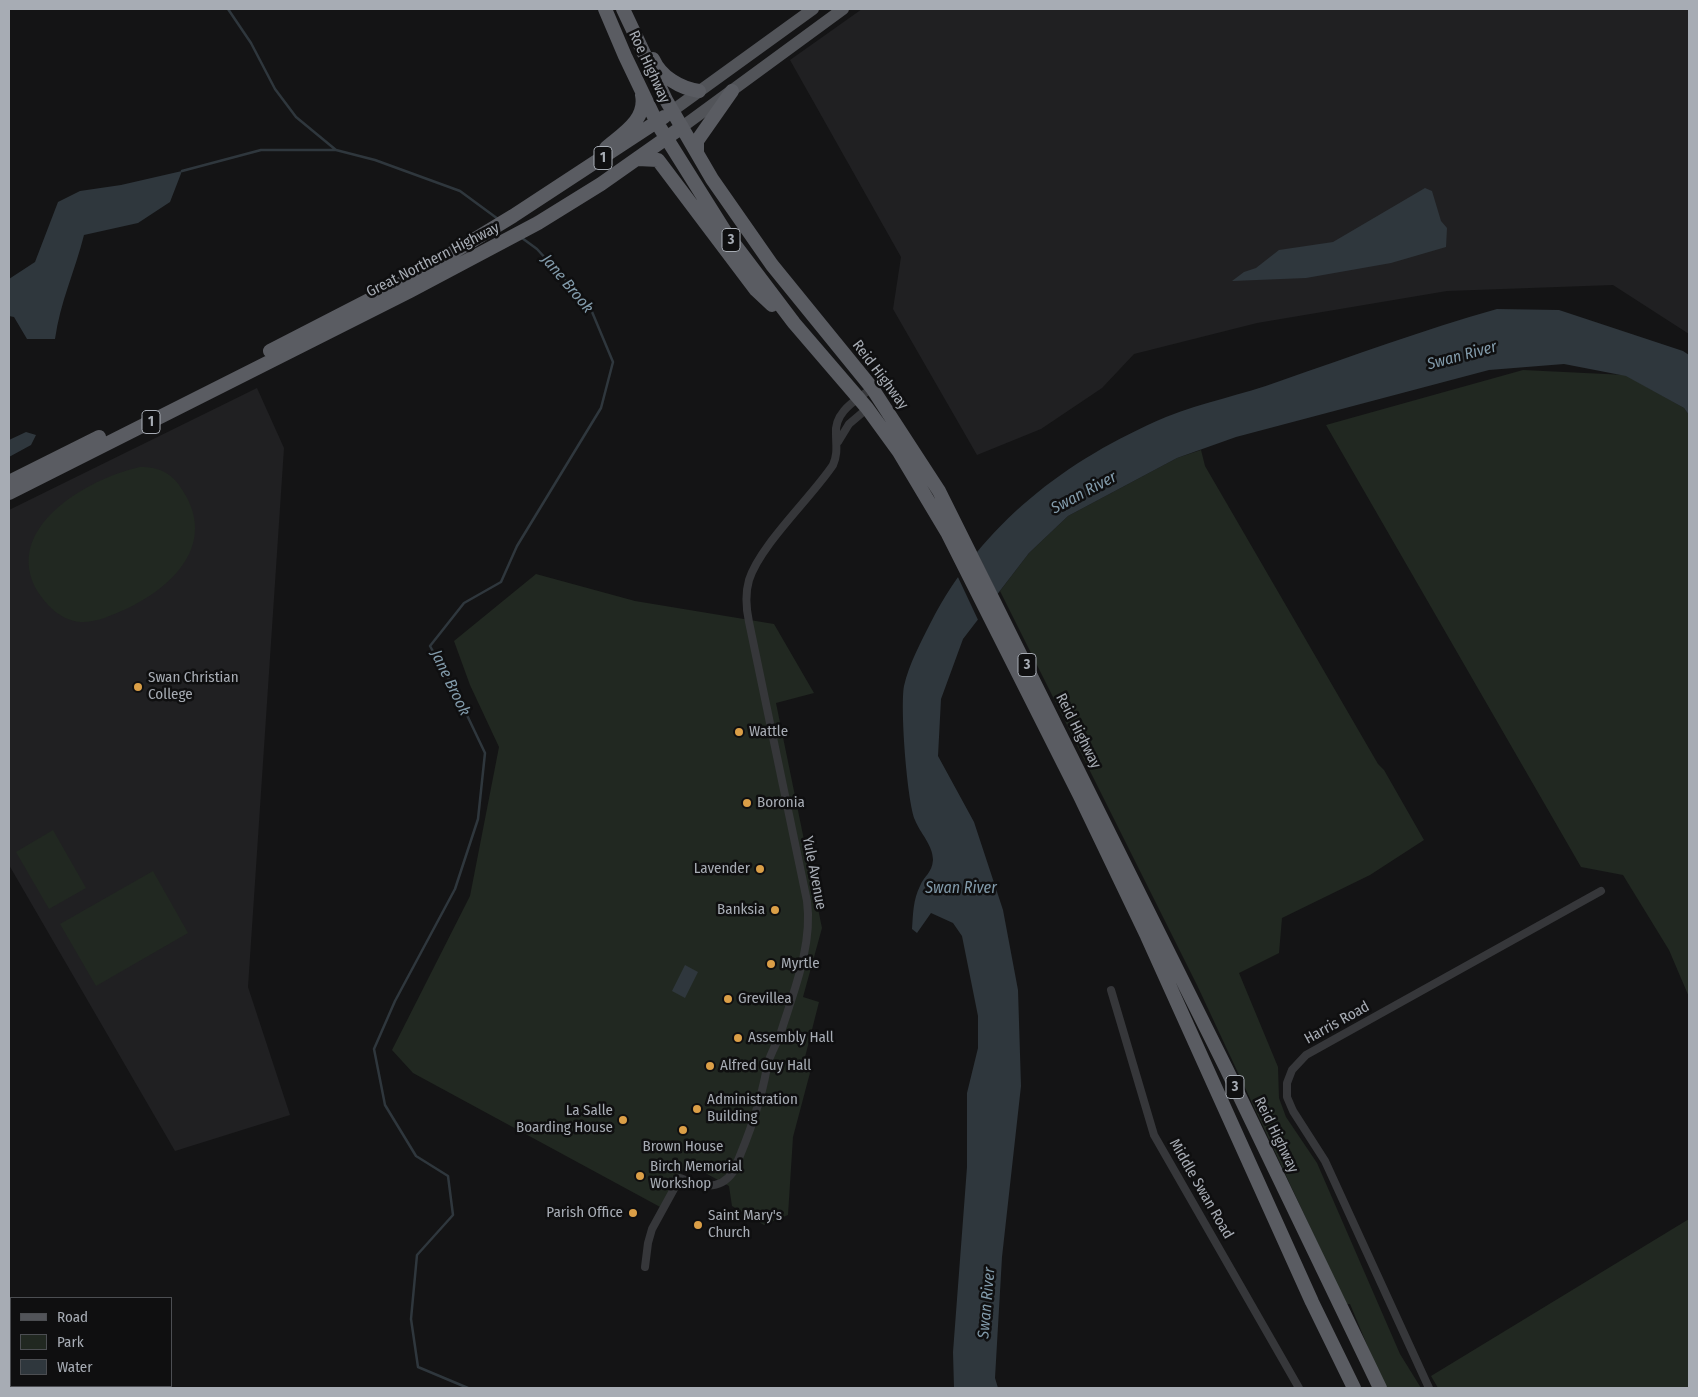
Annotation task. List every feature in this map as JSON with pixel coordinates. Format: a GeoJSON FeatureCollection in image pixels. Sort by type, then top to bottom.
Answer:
{"type":"FeatureCollection","features":[{"type":"Feature","properties":{"kind":"highway","name":"Roe Highway"},"geometry":{"type":"LineString","coordinates":[[605,9],[666,139]]}},
{"type":"Feature","properties":{"kind":"highway","name":"Roe Highway"},"geometry":{"type":"LineString","coordinates":[[623,9],[672,111],[682,127]]}},
{"type":"Feature","properties":{"kind":"highway"},"geometry":{"type":"LineString","coordinates":[[630,9],[656,67],[681,86],[699,91]]}},
{"type":"Feature","properties":{"kind":"highway"},"geometry":{"type":"LineString","coordinates":[[562,184],[633,125],[642,110],[640,87]]}},
{"type":"Feature","properties":{"kind":"highway"},"geometry":{"type":"LineString","coordinates":[[697,152],[697,141],[732,90]]}},
{"type":"Feature","properties":{"kind":"highway","name":"Great Northern Highway"},"geometry":{"type":"LineString","coordinates":[[9,482],[406,281],[502,223],[657,123],[672,111]]}},
{"type":"Feature","properties":{"kind":"highway","name":"Great Northern Highway"},"geometry":{"type":"LineString","coordinates":[[9,493],[518,234],[570,204],[682,127]]}},
{"type":"Feature","properties":{"kind":"highway","name":"Reid Highway"},"geometry":{"type":"LineString","coordinates":[[682,127],[746,229],[772,265],[875,394],[926,469],[962,549],[1380,1388]]}},
{"type":"Feature","properties":{"kind":"highway","name":"Reid Highway"},"geometry":{"type":"LineString","coordinates":[[666,139],[726,233],[794,324],[864,403],[962,549]]}},
{"type":"Feature","properties":{"kind":"highway"},"geometry":{"type":"LineString","coordinates":[[638,159],[658,160],[756,290],[794,324]]}},
{"type":"Feature","properties":{"kind":"highway","name":"Reid Highway"},"geometry":{"type":"LineString","coordinates":[[1084,791],[1147,936],[1312,1302],[1354,1388]]}},
{"type":"Feature","properties":{"kind":"main road","name":"Great Northern Highway"},"geometry":{"type":"LineString","coordinates":[[672,111],[814,9]]}},
{"type":"Feature","properties":{"kind":"main road","name":"Great Northern Highway"},"geometry":{"type":"LineString","coordinates":[[682,127],[844,9]]}},
{"type":"Feature","properties":{"kind":"main road"},"geometry":{"type":"LineString","coordinates":[[790,26],[808,23],[818,27]]}},
{"type":"Feature","properties":{"kind":"street","name":"Yule Avenue"},"geometry":{"type":"LineString","coordinates":[[645,1267],[648,1242],[652,1229],[680,1178],[699,1185],[715,1186],[725,1182],[733,1172],[763,1089],[767,1066],[780,1035],[805,946],[808,924],[806,901],[749,622],[746,600],[750,579],[758,560],[833,465],[838,442],[864,403],[875,394]]}},
{"type":"Feature","properties":{"kind":"street","name":"Yule Avenue"},"geometry":{"type":"LineString","coordinates":[[838,442],[836,433],[838,421],[848,406],[864,403],[875,394]]}},
{"type":"Feature","properties":{"kind":"street","name":"Harris Road"},"geometry":{"type":"LineString","coordinates":[[1429,1388],[1325,1160],[1293,1110],[1287,1097],[1288,1083],[1292,1070],[1306,1055],[1601,891]]}},
{"type":"Feature","properties":{"kind":"street","name":"Middle Swan Road"},"geometry":{"type":"LineString","coordinates":[[1111,990],[1154,1135],[1299,1388]]}},
{"type":"Feature","properties":{"kind":"shaded area"},"geometry":{"type":"Polygon","coordinates":[[[862,9],[1689,9],[1689,334],[1613,285],[1447,291],[1257,323],[1134,354],[1102,388],[1041,429],[977,455],[893,309],[901,257],[790,60],[862,9]]]}},
{"type":"Feature","properties":{"kind":"shaded area","name":"Swan Christian College"},"geometry":{"type":"Polygon","coordinates":[[[257,388],[284,448],[248,987],[290,1115],[175,1151],[9,865],[9,510],[257,388]]]}},
{"type":"Feature","properties":{"kind":"green space"},"geometry":{"type":"Polygon","coordinates":[[[1523,370],[1626,375],[1684,408],[1689,415],[1689,997],[1669,950],[1623,875],[1581,867],[1326,425],[1523,370]]]}},
{"type":"Feature","properties":{"kind":"green space"},"geometry":{"type":"Polygon","coordinates":[[[1201,450],[1205,466],[1424,840],[1370,875],[1282,918],[1279,953],[1239,973],[1278,1067],[1279,1098],[1286,1117],[1317,1163],[1400,1354],[1421,1388],[1385,1388],[1350,1304],[1346,1304],[1197,985],[1000,591],[1029,553],[1068,516],[1177,458],[1201,450]]]}},
{"type":"Feature","properties":{"kind":"green space"},"geometry":{"type":"Polygon","coordinates":[[[140,467],[154,468],[171,476],[183,491],[192,510],[195,529],[192,546],[185,562],[160,589],[126,609],[92,621],[73,621],[61,616],[42,598],[29,569],[31,547],[40,528],[55,510],[75,495],[97,482],[140,467]]]}},
{"type":"Feature","properties":{"kind":"green space"},"geometry":{"type":"Polygon","coordinates":[[[536,574],[635,601],[774,624],[814,693],[776,703],[822,928],[803,997],[819,1002],[803,1065],[811,1069],[793,1137],[788,1215],[764,1225],[732,1206],[729,1186],[687,1163],[662,1208],[413,1073],[392,1050],[470,896],[499,747],[470,685],[454,641],[536,574]]]}},
{"type":"Feature","properties":{"kind":"green space"},"geometry":{"type":"Polygon","coordinates":[[[53,830],[86,888],[49,909],[16,852],[53,830]]]}},
{"type":"Feature","properties":{"kind":"green space"},"geometry":{"type":"Polygon","coordinates":[[[153,871],[188,933],[96,986],[60,924],[153,871]]]}},
{"type":"Feature","properties":{"kind":"green space"},"geometry":{"type":"Polygon","coordinates":[[[1689,1219],[1689,1388],[1438,1388],[1431,1376],[1689,1219]]]}},
{"type":"Feature","properties":{"kind":"water"},"geometry":{"type":"Polygon","coordinates":[[[182,171],[170,202],[138,223],[84,235],[60,312],[55,339],[27,339],[14,317],[9,316],[9,279],[35,262],[58,202],[80,191],[121,185],[182,171]]]}},
{"type":"Feature","properties":{"kind":"water"},"geometry":{"type":"Polygon","coordinates":[[[1425,188],[1432,191],[1441,221],[1447,228],[1446,247],[1391,263],[1306,278],[1232,281],[1244,272],[1256,268],[1279,250],[1333,242],[1425,188]]]}},
{"type":"Feature","properties":{"kind":"water","name":"Swan River"},"geometry":{"type":"Polygon","coordinates":[[[1497,309],[1559,310],[1683,351],[1689,355],[1689,415],[1684,408],[1626,376],[1564,364],[1489,370],[1236,437],[1177,458],[1068,516],[1029,553],[963,639],[941,699],[938,756],[974,822],[1003,910],[1018,990],[1021,1086],[1002,1257],[995,1378],[998,1388],[954,1388],[953,1352],[967,1167],[967,1093],[978,1048],[978,1016],[962,936],[953,923],[931,913],[917,933],[912,929],[916,897],[930,871],[933,860],[931,849],[917,825],[912,810],[904,732],[904,686],[912,661],[923,637],[952,587],[975,555],[1001,525],[1061,475],[1094,453],[1166,417],[1266,386],[1415,334],[1497,309]]]}},
{"type":"Feature","properties":{"kind":"water"},"geometry":{"type":"Polygon","coordinates":[[[26,432],[36,435],[31,445],[9,457],[9,440],[26,432]]]}},
{"type":"Feature","properties":{"kind":"water"},"geometry":{"type":"Polygon","coordinates":[[[685,965],[698,972],[685,998],[672,991],[685,965]]]}},
{"type":"Feature","properties":{"kind":"pier"},"geometry":{"type":"Polygon","coordinates":[[[975,548],[999,597],[979,622],[957,575],[975,548]]]}},
{"type":"Feature","properties":{"kind":"waterway","name":"Jane Brook"},"geometry":{"type":"LineString","coordinates":[[228,9],[251,43],[275,89],[296,117],[336,150],[375,160],[460,191],[498,219]]}},
{"type":"Feature","properties":{"kind":"waterway"},"geometry":{"type":"LineString","coordinates":[[182,171],[261,150],[335,150]]}},
{"type":"Feature","properties":{"kind":"waterway","name":"Jane Brook"},"geometry":{"type":"LineString","coordinates":[[468,1388],[418,1367],[411,1319],[417,1255],[453,1215],[448,1176],[416,1156],[385,1105],[374,1049],[395,1001],[455,889],[478,819],[485,753],[456,692],[430,646],[464,603],[501,582],[517,546],[601,408],[613,362],[590,307],[537,249],[522,238]]}},
{"type":"Feature","properties":{"kind":"place","name":"Swan Christian College"},"geometry":{"type":"Point","coordinates":[138,687]}},
{"type":"Feature","properties":{"kind":"place","name":"Wattle"},"geometry":{"type":"Point","coordinates":[739,732]}},
{"type":"Feature","properties":{"kind":"place","name":"Boronia"},"geometry":{"type":"Point","coordinates":[747,803]}},
{"type":"Feature","properties":{"kind":"place","name":"Lavender"},"geometry":{"type":"Point","coordinates":[760,869]}},
{"type":"Feature","properties":{"kind":"place","name":"Banksia"},"geometry":{"type":"Point","coordinates":[775,910]}},
{"type":"Feature","properties":{"kind":"place","name":"Myrtle"},"geometry":{"type":"Point","coordinates":[771,964]}},
{"type":"Feature","properties":{"kind":"place","name":"Grevillea"},"geometry":{"type":"Point","coordinates":[728,999]}},
{"type":"Feature","properties":{"kind":"place","name":"Assembly Hall"},"geometry":{"type":"Point","coordinates":[738,1038]}},
{"type":"Feature","properties":{"kind":"place","name":"Alfred Guy Hall"},"geometry":{"type":"Point","coordinates":[710,1066]}},
{"type":"Feature","properties":{"kind":"place","name":"Administration Building"},"geometry":{"type":"Point","coordinates":[697,1109]}},
{"type":"Feature","properties":{"kind":"place","name":"La Salle Boarding House"},"geometry":{"type":"Point","coordinates":[623,1120]}},
{"type":"Feature","properties":{"kind":"place","name":"Brown House"},"geometry":{"type":"Point","coordinates":[683,1130]}},
{"type":"Feature","properties":{"kind":"place","name":"Birch Memorial Workshop"},"geometry":{"type":"Point","coordinates":[640,1176]}},
{"type":"Feature","properties":{"kind":"place","name":"Parish Office"},"geometry":{"type":"Point","coordinates":[633,1213]}},
{"type":"Feature","properties":{"kind":"place","name":"Saint Mary's Church"},"geometry":{"type":"Point","coordinates":[698,1225]}}]}
